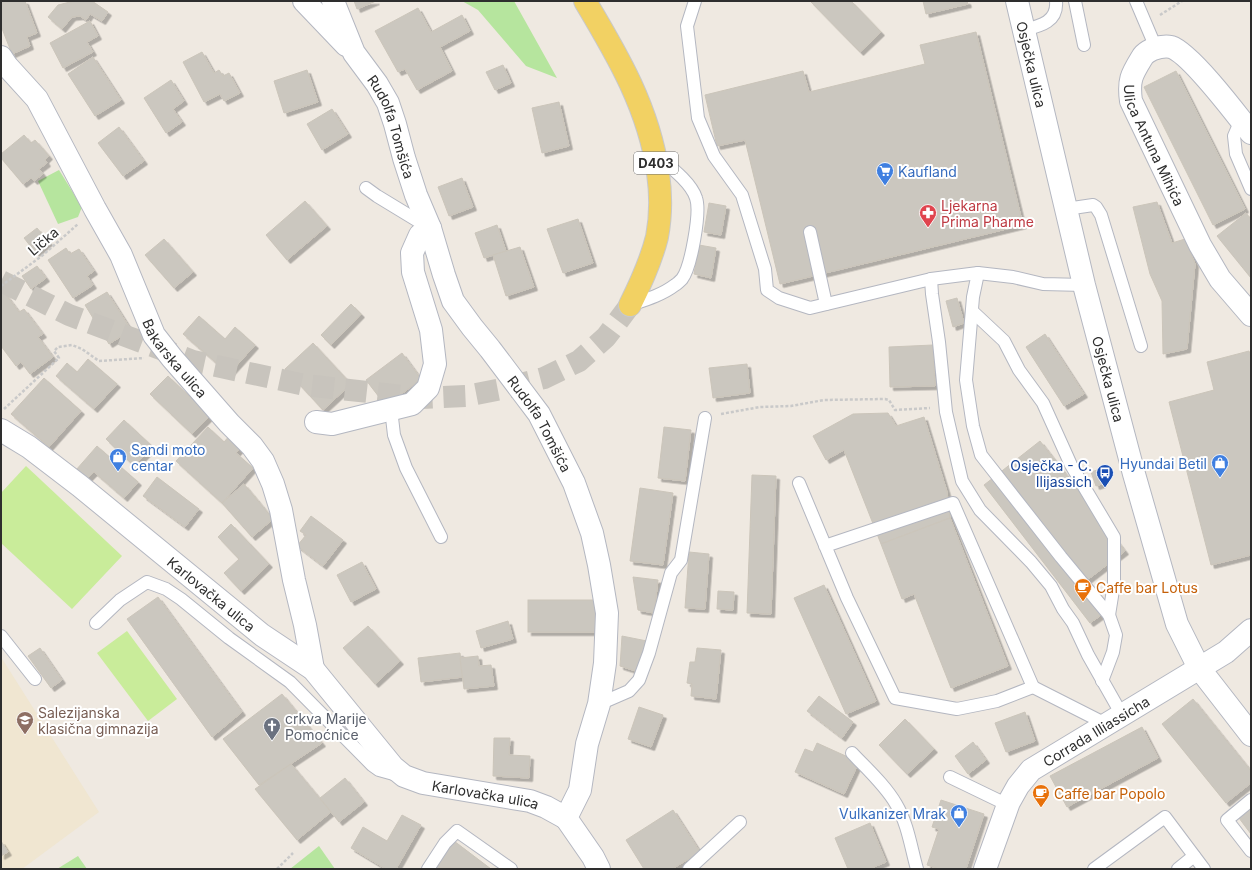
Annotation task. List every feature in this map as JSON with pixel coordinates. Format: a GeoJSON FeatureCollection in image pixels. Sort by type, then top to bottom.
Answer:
{"type":"FeatureCollection","features":[{"type":"Feature","properties":{"kind":"main road","name":"D403"},"geometry":{"type":"LineString","coordinates":[[585,1],[640,103],[655,155],[659,184],[660,211],[657,236],[650,262],[643,280],[630,305]]}},
{"type":"Feature","properties":{"kind":"street"},"geometry":{"type":"LineString","coordinates":[[304,1],[354,53]]}},
{"type":"Feature","properties":{"kind":"street","name":"Rudolfa Tomšića"},"geometry":{"type":"LineString","coordinates":[[333,1],[354,53],[378,84],[388,103],[416,195],[430,228],[453,300],[539,414],[574,483],[592,533],[607,613],[605,663],[599,704],[587,744],[580,790],[566,818]]}},
{"type":"Feature","properties":{"kind":"street","name":"Osječka ulica"},"geometry":{"type":"LineString","coordinates":[[1017,1],[1084,285],[1134,474],[1177,624],[1199,668],[1251,735]]}},
{"type":"Feature","properties":{"kind":"street"},"geometry":{"type":"LineString","coordinates":[[1156,48],[1165,46],[1173,48],[1190,60],[1246,126]]}},
{"type":"Feature","properties":{"kind":"street","name":"Ulica Antuna Mihića"},"geometry":{"type":"LineString","coordinates":[[1156,48],[1145,52],[1132,74],[1130,87],[1131,102],[1200,245],[1220,280],[1251,315]]}},
{"type":"Feature","properties":{"kind":"street","name":"Bakarska ulica"},"geometry":{"type":"LineString","coordinates":[[1,57],[7,66],[37,99],[95,209],[121,254],[154,335],[172,358],[229,423],[252,446],[263,461],[273,484],[281,510],[313,669]]}},
{"type":"Feature","properties":{"kind":"street"},"geometry":{"type":"LineString","coordinates":[[316,422],[332,424],[412,404],[428,388],[435,364],[430,330],[413,272],[412,253],[420,235],[430,228]]}},
{"type":"Feature","properties":{"kind":"street","name":"Karlovačka ulica"},"geometry":{"type":"LineString","coordinates":[[1,430],[29,447],[86,491],[262,635],[313,669],[393,767],[404,776],[423,782],[530,801],[546,807],[566,818]]}},
{"type":"Feature","properties":{"kind":"street","name":"Corrada Illiassicha"},"geometry":{"type":"LineString","coordinates":[[984,869],[1008,805],[1018,786],[1031,770],[1248,639]]}},
{"type":"Feature","properties":{"kind":"street"},"geometry":{"type":"LineString","coordinates":[[566,818],[600,869]]}},
{"type":"Feature","properties":{"kind":"lane"},"geometry":{"type":"LineString","coordinates":[[695,1],[687,26],[698,118],[714,156],[742,195],[765,269],[767,290],[779,298],[810,308],[931,279],[978,273],[1013,277],[1043,284],[1084,285]]}},
{"type":"Feature","properties":{"kind":"lane"},"geometry":{"type":"LineString","coordinates":[[1024,30],[1042,26],[1050,20],[1056,7],[1056,1]]}},
{"type":"Feature","properties":{"kind":"lane"},"geometry":{"type":"LineString","coordinates":[[1075,1],[1084,45]]}},
{"type":"Feature","properties":{"kind":"lane"},"geometry":{"type":"LineString","coordinates":[[1136,1],[1156,48]]}},
{"type":"Feature","properties":{"kind":"lane"},"geometry":{"type":"LineString","coordinates":[[1246,126],[1234,136],[1236,154],[1251,189]]}},
{"type":"Feature","properties":{"kind":"lane"},"geometry":{"type":"LineString","coordinates":[[630,305],[674,286],[682,278],[696,228],[696,198],[687,183],[655,155]]}},
{"type":"Feature","properties":{"kind":"lane"},"geometry":{"type":"LineString","coordinates":[[366,188],[430,228]]}},
{"type":"Feature","properties":{"kind":"lane"},"geometry":{"type":"LineString","coordinates":[[1066,210],[1092,205],[1096,207],[1102,215],[1141,346]]}},
{"type":"Feature","properties":{"kind":"lane"},"geometry":{"type":"LineString","coordinates":[[810,232],[826,304]]}},
{"type":"Feature","properties":{"kind":"lane"},"geometry":{"type":"LineString","coordinates":[[978,273],[973,296],[966,380],[973,426],[981,455],[1061,557],[1109,615],[1116,634],[1113,652],[1102,681]]}},
{"type":"Feature","properties":{"kind":"lane"},"geometry":{"type":"LineString","coordinates":[[931,279],[946,407],[962,481],[980,510],[1031,562],[1051,586],[1063,609],[1073,623],[1088,656],[1102,681],[1114,720]]}},
{"type":"Feature","properties":{"kind":"lane"},"geometry":{"type":"LineString","coordinates":[[972,311],[1004,341],[1019,370],[1043,403],[1071,465],[1114,537],[1114,584],[1109,615]]}},
{"type":"Feature","properties":{"kind":"lane"},"geometry":{"type":"LineString","coordinates":[[391,409],[394,435],[404,461],[441,538]]}},
{"type":"Feature","properties":{"kind":"lane"},"geometry":{"type":"LineString","coordinates":[[599,704],[629,691],[639,680],[650,653],[671,573],[681,560],[705,418]]}},
{"type":"Feature","properties":{"kind":"lane"},"geometry":{"type":"LineString","coordinates":[[799,483],[847,598],[895,698],[957,709],[997,701],[1033,687],[1114,720]]}},
{"type":"Feature","properties":{"kind":"lane"},"geometry":{"type":"LineString","coordinates":[[825,546],[953,503],[1033,687]]}},
{"type":"Feature","properties":{"kind":"lane","name":"Karlovačka ulica"},"geometry":{"type":"LineString","coordinates":[[96,623],[120,600],[147,582],[166,589],[182,599],[229,638],[290,682],[372,765],[386,773],[404,776]]}},
{"type":"Feature","properties":{"kind":"lane"},"geometry":{"type":"LineString","coordinates":[[1,636],[35,679]]}},
{"type":"Feature","properties":{"kind":"lane"},"geometry":{"type":"LineString","coordinates":[[852,753],[886,790],[897,806],[908,832],[917,869]]}},
{"type":"Feature","properties":{"kind":"lane"},"geometry":{"type":"LineString","coordinates":[[950,777],[1008,805]]}},
{"type":"Feature","properties":{"kind":"lane"},"geometry":{"type":"LineString","coordinates":[[1251,800],[1227,820],[1251,850]]}},
{"type":"Feature","properties":{"kind":"lane"},"geometry":{"type":"LineString","coordinates":[[1094,869],[1165,816],[1204,869]]}},
{"type":"Feature","properties":{"kind":"lane"},"geometry":{"type":"LineString","coordinates":[[689,869],[740,822]]}},
{"type":"Feature","properties":{"kind":"lane"},"geometry":{"type":"LineString","coordinates":[[428,869],[445,843],[458,831],[511,869]]}},
{"type":"Feature","properties":{"kind":"lane"},"geometry":{"type":"LineString","coordinates":[[1178,869],[1194,856]]}},
{"type":"Feature","properties":{"kind":"path"},"geometry":{"type":"LineString","coordinates":[[1159,16],[1182,1]]}},
{"type":"Feature","properties":{"kind":"path","name":"Lička"},"geometry":{"type":"LineString","coordinates":[[1,286],[44,255],[95,209]]}},
{"type":"Feature","properties":{"kind":"path"},"geometry":{"type":"LineString","coordinates":[[1,413],[59,358],[54,351],[58,348],[72,345],[82,349],[98,360],[172,358]]}},
{"type":"Feature","properties":{"kind":"path"},"geometry":{"type":"LineString","coordinates":[[705,418],[760,407],[791,406],[824,400],[885,399],[889,400],[895,410],[946,407]]}},
{"type":"Feature","properties":{"kind":"path"},"geometry":{"type":"LineString","coordinates":[[277,869],[294,853]]}},
{"type":"Feature","properties":{"kind":"shaded area","name":"Salezijanska klasična gimnazija"},"geometry":{"type":"Polygon","coordinates":[[[1,657],[99,812],[22,869],[1,869],[1,657]]]}},
{"type":"Feature","properties":{"kind":"green space"},"geometry":{"type":"Polygon","coordinates":[[[462,1],[514,1],[557,78],[526,66],[478,10],[462,1]]]}},
{"type":"Feature","properties":{"kind":"green space"},"geometry":{"type":"Polygon","coordinates":[[[59,170],[82,207],[78,217],[58,224],[38,181],[59,170]]]}},
{"type":"Feature","properties":{"kind":"green space"},"geometry":{"type":"Polygon","coordinates":[[[26,466],[122,556],[72,609],[1,543],[1,493],[26,466]]]}},
{"type":"Feature","properties":{"kind":"green space"},"geometry":{"type":"Polygon","coordinates":[[[127,631],[177,699],[148,721],[97,653],[127,631]]]}},
{"type":"Feature","properties":{"kind":"green space"},"geometry":{"type":"Polygon","coordinates":[[[319,846],[335,869],[290,869],[319,846]]]}},
{"type":"Feature","properties":{"kind":"green space"},"geometry":{"type":"Polygon","coordinates":[[[78,856],[87,869],[57,869],[78,856]]]}},
{"type":"Feature","properties":{"kind":"building"},"geometry":{"type":"Polygon","coordinates":[[[25,1],[37,33],[27,37],[30,46],[12,54],[1,26],[1,2],[25,1]]]}},
{"type":"Feature","properties":{"kind":"building"},"geometry":{"type":"Polygon","coordinates":[[[74,1],[92,1],[108,12],[102,21],[90,14],[86,20],[80,16],[72,17],[62,29],[48,17],[58,5],[74,1]]]}},
{"type":"Feature","properties":{"kind":"building"},"geometry":{"type":"Polygon","coordinates":[[[354,1],[376,1],[357,9],[354,1]]]}},
{"type":"Feature","properties":{"kind":"building"},"geometry":{"type":"Polygon","coordinates":[[[810,1],[851,1],[881,32],[860,52],[810,1]]]}},
{"type":"Feature","properties":{"kind":"building"},"geometry":{"type":"Polygon","coordinates":[[[923,1],[967,1],[968,4],[926,14],[923,1]]]}},
{"type":"Feature","properties":{"kind":"building"},"geometry":{"type":"Polygon","coordinates":[[[418,8],[431,32],[462,15],[470,31],[440,47],[452,71],[417,90],[405,69],[398,72],[375,31],[418,8]]]}},
{"type":"Feature","properties":{"kind":"building"},"geometry":{"type":"Polygon","coordinates":[[[90,21],[98,36],[87,42],[93,52],[63,68],[50,43],[90,21]]]}},
{"type":"Feature","properties":{"kind":"building","name":"Kaufland"},"geometry":{"type":"Polygon","coordinates":[[[976,32],[1023,225],[780,284],[745,140],[717,146],[705,95],[803,71],[809,92],[925,64],[920,45],[976,32]]]}},
{"type":"Feature","properties":{"kind":"building"},"geometry":{"type":"Polygon","coordinates":[[[202,52],[214,73],[219,70],[223,76],[229,73],[240,93],[224,101],[220,94],[204,102],[183,62],[202,52]]]}},
{"type":"Feature","properties":{"kind":"building"},"geometry":{"type":"Polygon","coordinates":[[[93,57],[121,100],[95,116],[68,74],[93,57]]]}},
{"type":"Feature","properties":{"kind":"building"},"geometry":{"type":"Polygon","coordinates":[[[503,65],[511,83],[495,90],[486,72],[503,65]]]}},
{"type":"Feature","properties":{"kind":"building"},"geometry":{"type":"Polygon","coordinates":[[[307,70],[318,102],[284,113],[274,81],[307,70]]]}},
{"type":"Feature","properties":{"kind":"building"},"geometry":{"type":"Polygon","coordinates":[[[1176,71],[1245,209],[1213,225],[1144,87],[1176,71]]]}},
{"type":"Feature","properties":{"kind":"building"},"geometry":{"type":"Polygon","coordinates":[[[171,80],[184,101],[173,109],[182,122],[166,133],[144,98],[171,80]]]}},
{"type":"Feature","properties":{"kind":"building"},"geometry":{"type":"Polygon","coordinates":[[[559,102],[569,146],[542,153],[532,108],[559,102]]]}},
{"type":"Feature","properties":{"kind":"building"},"geometry":{"type":"Polygon","coordinates":[[[332,109],[348,134],[322,150],[307,124],[332,109]]]}},
{"type":"Feature","properties":{"kind":"building"},"geometry":{"type":"Polygon","coordinates":[[[119,127],[144,161],[123,176],[98,143],[119,127]]]}},
{"type":"Feature","properties":{"kind":"building"},"geometry":{"type":"Polygon","coordinates":[[[24,135],[31,143],[35,140],[49,156],[45,160],[47,163],[39,169],[43,174],[34,181],[31,178],[23,184],[1,158],[1,154],[24,135]]]}},
{"type":"Feature","properties":{"kind":"building"},"geometry":{"type":"Polygon","coordinates":[[[462,178],[473,207],[449,216],[438,187],[462,178]]]}},
{"type":"Feature","properties":{"kind":"building"},"geometry":{"type":"Polygon","coordinates":[[[305,201],[327,226],[287,260],[266,235],[305,201]]]}},
{"type":"Feature","properties":{"kind":"building"},"geometry":{"type":"Polygon","coordinates":[[[1157,202],[1172,243],[1185,239],[1195,264],[1187,349],[1163,354],[1162,301],[1150,274],[1133,207],[1157,202]]]}},
{"type":"Feature","properties":{"kind":"building"},"geometry":{"type":"Polygon","coordinates":[[[709,203],[726,206],[721,235],[704,232],[709,203]]]}},
{"type":"Feature","properties":{"kind":"building"},"geometry":{"type":"Polygon","coordinates":[[[1246,213],[1251,219],[1251,278],[1217,236],[1246,213]]]}},
{"type":"Feature","properties":{"kind":"building"},"geometry":{"type":"Polygon","coordinates":[[[578,219],[593,263],[563,273],[547,229],[578,219]]]}},
{"type":"Feature","properties":{"kind":"building"},"geometry":{"type":"Polygon","coordinates":[[[497,225],[506,251],[484,258],[475,233],[497,225]]]}},
{"type":"Feature","properties":{"kind":"building"},"geometry":{"type":"Polygon","coordinates":[[[37,228],[49,242],[36,253],[24,238],[37,228]]]}},
{"type":"Feature","properties":{"kind":"building"},"geometry":{"type":"Polygon","coordinates":[[[164,239],[193,272],[174,288],[145,255],[164,239]]]}},
{"type":"Feature","properties":{"kind":"building"},"geometry":{"type":"Polygon","coordinates":[[[699,245],[716,248],[711,278],[694,274],[699,245]]]}},
{"type":"Feature","properties":{"kind":"building"},"geometry":{"type":"Polygon","coordinates":[[[520,247],[534,287],[506,296],[493,255],[520,247]]]}},
{"type":"Feature","properties":{"kind":"building"},"geometry":{"type":"Polygon","coordinates":[[[66,248],[70,254],[79,249],[94,271],[87,276],[93,285],[73,298],[48,260],[66,248]]]}},
{"type":"Feature","properties":{"kind":"building"},"geometry":{"type":"Polygon","coordinates":[[[37,266],[46,278],[31,289],[22,276],[37,266]]]}},
{"type":"Feature","properties":{"kind":"building"},"geometry":{"type":"Polygon","coordinates":[[[4,292],[19,312],[24,309],[43,334],[38,337],[53,357],[30,374],[21,362],[16,366],[1,346],[1,295],[4,292]]]}},
{"type":"Feature","properties":{"kind":"building"},"geometry":{"type":"Polygon","coordinates":[[[107,292],[131,330],[109,344],[85,305],[107,292]]]}},
{"type":"Feature","properties":{"kind":"building"},"geometry":{"type":"Polygon","coordinates":[[[957,298],[964,323],[953,327],[946,301],[957,298]]]}},
{"type":"Feature","properties":{"kind":"building"},"geometry":{"type":"Polygon","coordinates":[[[351,304],[361,314],[331,345],[321,335],[351,304]]]}},
{"type":"Feature","properties":{"kind":"building"},"geometry":{"type":"Polygon","coordinates":[[[199,316],[225,339],[235,327],[255,345],[229,374],[183,334],[199,316]]]}},
{"type":"Feature","properties":{"kind":"building"},"geometry":{"type":"Polygon","coordinates":[[[1045,334],[1084,394],[1064,406],[1026,347],[1045,334]]]}},
{"type":"Feature","properties":{"kind":"building"},"geometry":{"type":"Polygon","coordinates":[[[313,343],[351,384],[323,410],[285,369],[313,343]]]}},
{"type":"Feature","properties":{"kind":"building"},"geometry":{"type":"Polygon","coordinates":[[[933,345],[935,386],[890,387],[889,347],[933,345]]]}},
{"type":"Feature","properties":{"kind":"building","name":"Hyundai Betil"},"geometry":{"type":"Polygon","coordinates":[[[1249,351],[1251,357],[1251,555],[1211,565],[1169,402],[1214,390],[1207,362],[1249,351]]]}},
{"type":"Feature","properties":{"kind":"building"},"geometry":{"type":"Polygon","coordinates":[[[402,353],[421,379],[386,406],[366,380],[402,353]]]}},
{"type":"Feature","properties":{"kind":"building"},"geometry":{"type":"Polygon","coordinates":[[[88,359],[117,384],[94,409],[56,376],[67,363],[77,372],[88,359]]]}},
{"type":"Feature","properties":{"kind":"building"},"geometry":{"type":"Polygon","coordinates":[[[747,364],[750,393],[713,398],[709,368],[747,364]]]}},
{"type":"Feature","properties":{"kind":"building"},"geometry":{"type":"Polygon","coordinates":[[[168,376],[210,416],[192,434],[150,394],[168,376]]]}},
{"type":"Feature","properties":{"kind":"building"},"geometry":{"type":"Polygon","coordinates":[[[44,378],[81,411],[49,447],[11,414],[44,378]]]}},
{"type":"Feature","properties":{"kind":"building"},"geometry":{"type":"Polygon","coordinates":[[[888,413],[896,426],[924,417],[947,492],[950,518],[881,544],[844,450],[826,460],[813,436],[853,414],[888,413]]]}},
{"type":"Feature","properties":{"kind":"building"},"geometry":{"type":"Polygon","coordinates":[[[124,420],[153,447],[134,466],[106,439],[124,420]]]}},
{"type":"Feature","properties":{"kind":"building"},"geometry":{"type":"Polygon","coordinates":[[[208,427],[224,442],[231,434],[244,445],[236,453],[253,468],[222,503],[176,461],[208,427]]]}},
{"type":"Feature","properties":{"kind":"building"},"geometry":{"type":"Polygon","coordinates":[[[664,427],[691,430],[685,481],[658,478],[664,427]]]}},
{"type":"Feature","properties":{"kind":"building"},"geometry":{"type":"Polygon","coordinates":[[[1040,441],[1125,551],[1082,584],[1104,613],[1090,623],[984,485],[1040,441]]]}},
{"type":"Feature","properties":{"kind":"building"},"geometry":{"type":"Polygon","coordinates":[[[97,446],[138,482],[124,498],[94,472],[87,479],[76,470],[97,446]]]}},
{"type":"Feature","properties":{"kind":"building"},"geometry":{"type":"Polygon","coordinates":[[[1097,470],[1102,484],[1096,486],[1091,472],[1097,470]]]}},
{"type":"Feature","properties":{"kind":"building"},"geometry":{"type":"Polygon","coordinates":[[[752,475],[776,476],[771,614],[747,613],[752,475]]]}},
{"type":"Feature","properties":{"kind":"building"},"geometry":{"type":"Polygon","coordinates":[[[157,477],[199,509],[185,527],[143,496],[157,477]]]}},
{"type":"Feature","properties":{"kind":"building"},"geometry":{"type":"Polygon","coordinates":[[[244,484],[273,519],[252,537],[222,503],[244,484]]]}},
{"type":"Feature","properties":{"kind":"building"},"geometry":{"type":"Polygon","coordinates":[[[640,488],[673,493],[663,565],[630,561],[640,488]]]}},
{"type":"Feature","properties":{"kind":"building"},"geometry":{"type":"Polygon","coordinates":[[[311,516],[343,540],[323,566],[297,546],[306,535],[300,531],[311,516]]]}},
{"type":"Feature","properties":{"kind":"building"},"geometry":{"type":"Polygon","coordinates":[[[950,518],[1008,666],[951,688],[914,594],[902,599],[881,544],[950,518]]]}},
{"type":"Feature","properties":{"kind":"building"},"geometry":{"type":"Polygon","coordinates":[[[231,524],[269,564],[241,591],[224,573],[239,559],[218,537],[231,524]]]}},
{"type":"Feature","properties":{"kind":"building"},"geometry":{"type":"Polygon","coordinates":[[[689,552],[709,554],[705,609],[685,608],[689,552]]]}},
{"type":"Feature","properties":{"kind":"building"},"geometry":{"type":"Polygon","coordinates":[[[362,562],[376,589],[351,602],[337,575],[362,562]]]}},
{"type":"Feature","properties":{"kind":"building"},"geometry":{"type":"Polygon","coordinates":[[[633,577],[658,580],[654,613],[638,610],[633,577]]]}},
{"type":"Feature","properties":{"kind":"building"},"geometry":{"type":"Polygon","coordinates":[[[824,585],[876,701],[846,714],[794,598],[824,585]]]}},
{"type":"Feature","properties":{"kind":"building"},"geometry":{"type":"Polygon","coordinates":[[[718,591],[734,592],[733,610],[717,609],[718,591]]]}},
{"type":"Feature","properties":{"kind":"building"},"geometry":{"type":"Polygon","coordinates":[[[158,597],[242,712],[212,737],[127,619],[158,597]]]}},
{"type":"Feature","properties":{"kind":"building"},"geometry":{"type":"Polygon","coordinates":[[[528,600],[597,600],[597,632],[528,632],[528,600]]]}},
{"type":"Feature","properties":{"kind":"building"},"geometry":{"type":"Polygon","coordinates":[[[508,621],[513,639],[481,648],[476,631],[508,621]]]}},
{"type":"Feature","properties":{"kind":"building"},"geometry":{"type":"Polygon","coordinates":[[[368,626],[400,661],[375,684],[343,648],[368,626]]]}},
{"type":"Feature","properties":{"kind":"building"},"geometry":{"type":"Polygon","coordinates":[[[622,636],[647,641],[636,671],[620,666],[622,636]]]}},
{"type":"Feature","properties":{"kind":"building"},"geometry":{"type":"Polygon","coordinates":[[[40,648],[62,680],[51,688],[28,656],[40,648]]]}},
{"type":"Feature","properties":{"kind":"building"},"geometry":{"type":"Polygon","coordinates":[[[697,648],[721,650],[716,699],[691,696],[692,684],[687,683],[690,662],[695,662],[697,648]]]}},
{"type":"Feature","properties":{"kind":"building"},"geometry":{"type":"Polygon","coordinates":[[[460,653],[463,677],[421,682],[418,658],[460,653]]]}},
{"type":"Feature","properties":{"kind":"building"},"geometry":{"type":"Polygon","coordinates":[[[478,656],[479,666],[491,665],[494,686],[464,689],[460,658],[478,656]]]}},
{"type":"Feature","properties":{"kind":"building","name":"crkva Marije Pomoćnice"},"geometry":{"type":"Polygon","coordinates":[[[282,694],[322,743],[259,785],[223,739],[282,694]]]}},
{"type":"Feature","properties":{"kind":"building"},"geometry":{"type":"Polygon","coordinates":[[[819,696],[853,722],[842,738],[807,711],[819,696]]]}},
{"type":"Feature","properties":{"kind":"building"},"geometry":{"type":"Polygon","coordinates":[[[1193,699],[1251,771],[1251,783],[1226,803],[1162,724],[1193,699]]]}},
{"type":"Feature","properties":{"kind":"building"},"geometry":{"type":"Polygon","coordinates":[[[639,707],[663,715],[651,747],[628,739],[639,707]]]}},
{"type":"Feature","properties":{"kind":"building"},"geometry":{"type":"Polygon","coordinates":[[[1025,712],[1035,741],[1006,752],[995,723],[1025,712]]]}},
{"type":"Feature","properties":{"kind":"building"},"geometry":{"type":"Polygon","coordinates":[[[905,719],[934,749],[907,774],[879,745],[905,719]]]}},
{"type":"Feature","properties":{"kind":"building"},"geometry":{"type":"Polygon","coordinates":[[[1142,727],[1158,758],[1067,807],[1050,776],[1142,727]]]}},
{"type":"Feature","properties":{"kind":"building"},"geometry":{"type":"Polygon","coordinates":[[[494,738],[510,738],[509,755],[530,756],[529,778],[493,776],[494,738]]]}},
{"type":"Feature","properties":{"kind":"building"},"geometry":{"type":"Polygon","coordinates":[[[973,742],[986,760],[968,774],[955,756],[973,742]]]}},
{"type":"Feature","properties":{"kind":"building"},"geometry":{"type":"Polygon","coordinates":[[[817,743],[859,762],[844,794],[795,772],[805,749],[813,752],[817,743]]]}},
{"type":"Feature","properties":{"kind":"building"},"geometry":{"type":"Polygon","coordinates":[[[291,764],[331,812],[297,840],[255,789],[291,764]]]}},
{"type":"Feature","properties":{"kind":"building"},"geometry":{"type":"Polygon","coordinates":[[[345,778],[364,802],[339,822],[320,798],[345,778]]]}},
{"type":"Feature","properties":{"kind":"building"},"geometry":{"type":"Polygon","coordinates":[[[941,800],[984,814],[966,869],[939,869],[927,865],[939,829],[932,827],[941,800]]]}},
{"type":"Feature","properties":{"kind":"building"},"geometry":{"type":"Polygon","coordinates":[[[1251,809],[1251,834],[1239,818],[1251,809]]]}},
{"type":"Feature","properties":{"kind":"building"},"geometry":{"type":"Polygon","coordinates":[[[673,810],[700,852],[672,869],[644,869],[626,840],[673,810]]]}},
{"type":"Feature","properties":{"kind":"building"},"geometry":{"type":"Polygon","coordinates":[[[402,815],[421,825],[396,869],[386,869],[351,848],[363,827],[387,841],[402,815]]]}},
{"type":"Feature","properties":{"kind":"building"},"geometry":{"type":"Polygon","coordinates":[[[870,823],[886,862],[869,869],[848,869],[835,838],[870,823]]]}},
{"type":"Feature","properties":{"kind":"building"},"geometry":{"type":"Polygon","coordinates":[[[1,841],[8,852],[1,856],[1,841]]]}},
{"type":"Feature","properties":{"kind":"building"},"geometry":{"type":"Polygon","coordinates":[[[454,841],[491,869],[434,868],[454,841]]]}},
{"type":"Feature","properties":{"kind":"tunnel"},"geometry":{"type":"LineString","coordinates":[[1,281],[69,315],[193,361],[305,385],[421,398],[466,396],[502,389],[544,378],[579,361],[606,337],[630,305]]}},
{"type":"Feature","properties":{"kind":"place","name":"Kaufland"},"geometry":{"type":"Point","coordinates":[885,186]}},
{"type":"Feature","properties":{"kind":"place","name":"Ljekarna Prima Pharme"},"geometry":{"type":"Point","coordinates":[928,228]}},
{"type":"Feature","properties":{"kind":"place","name":"Sandi moto centar"},"geometry":{"type":"Point","coordinates":[118,472]}},
{"type":"Feature","properties":{"kind":"place","name":"Hyundai Betil"},"geometry":{"type":"Point","coordinates":[1220,478]}},
{"type":"Feature","properties":{"kind":"place","name":"Osječka - C. Ilijassich"},"geometry":{"type":"Point","coordinates":[1105,488]}},
{"type":"Feature","properties":{"kind":"place","name":"Caffe bar Lotus"},"geometry":{"type":"Point","coordinates":[1083,602]}},
{"type":"Feature","properties":{"kind":"place","name":"Salezijanska klasična gimnazija"},"geometry":{"type":"Point","coordinates":[25,735]}},
{"type":"Feature","properties":{"kind":"place","name":"crkva Marije Pomoćnice"},"geometry":{"type":"Point","coordinates":[272,741]}},
{"type":"Feature","properties":{"kind":"place","name":"Caffe bar Popolo"},"geometry":{"type":"Point","coordinates":[1041,808]}},
{"type":"Feature","properties":{"kind":"place","name":"Vulkanizer Mrak"},"geometry":{"type":"Point","coordinates":[959,828]}}]}
